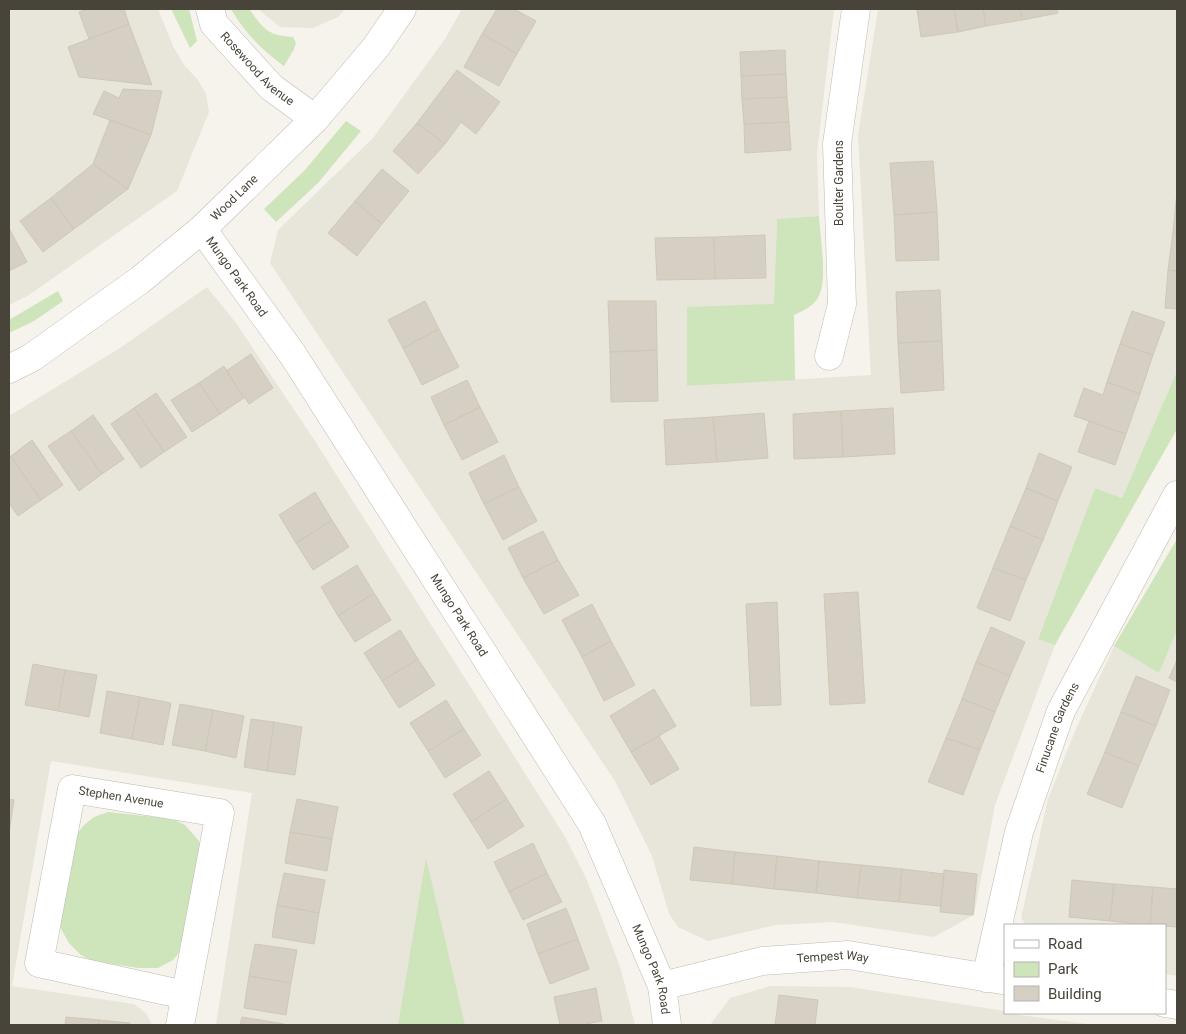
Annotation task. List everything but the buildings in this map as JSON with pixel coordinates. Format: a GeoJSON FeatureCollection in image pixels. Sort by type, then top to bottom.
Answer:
{"type":"FeatureCollection","features":[{"type":"Feature","properties":{"kind":"street","name":"Rosewood Avenue"},"geometry":{"type":"LineString","coordinates":[[210,9],[214,24],[271,87],[315,119]]}},
{"type":"Feature","properties":{"kind":"street","name":"Wood Lane"},"geometry":{"type":"LineString","coordinates":[[9,369],[31,358],[132,286],[202,229],[315,119],[376,47],[402,9]]}},
{"type":"Feature","properties":{"kind":"street","name":"Boulter Gardens"},"geometry":{"type":"LineString","coordinates":[[829,356],[842,304],[837,144],[856,9]]}},
{"type":"Feature","properties":{"kind":"street","name":"Mungo Park Road"},"geometry":{"type":"LineString","coordinates":[[202,229],[292,355],[592,824],[662,986],[667,1025]]}},
{"type":"Feature","properties":{"kind":"street","name":"Finucane Gardens"},"geometry":{"type":"LineString","coordinates":[[995,979],[1019,832],[1061,711],[1177,495]]}},
{"type":"Feature","properties":{"kind":"street","name":"Stephen Avenue"},"geometry":{"type":"LineString","coordinates":[[180,1025],[220,813],[72,789],[40,963],[185,995]]}},
{"type":"Feature","properties":{"kind":"street","name":"Tempest Way"},"geometry":{"type":"LineString","coordinates":[[662,986],[762,961],[848,955],[995,979]]}},
{"type":"Feature","properties":{"kind":"shaded area"},"geometry":{"type":"Polygon","coordinates":[[[9,9],[158,9],[173,46],[184,65],[198,80],[206,94],[209,112],[177,191],[29,295],[9,305],[9,9]]]}},
{"type":"Feature","properties":{"kind":"shaded area"},"geometry":{"type":"Polygon","coordinates":[[[258,9],[345,9],[338,17],[313,28],[280,27],[258,9]]]}},
{"type":"Feature","properties":{"kind":"shaded area"},"geometry":{"type":"Polygon","coordinates":[[[462,9],[834,9],[817,153],[819,216],[777,219],[774,304],[688,386],[871,375],[858,135],[878,9],[1177,9],[1177,371],[1122,498],[1095,488],[1038,638],[1055,645],[995,805],[974,915],[934,937],[833,922],[776,925],[708,941],[678,927],[669,914],[652,856],[615,781],[270,263],[278,230],[373,138],[445,39],[462,9]]]}},
{"type":"Feature","properties":{"kind":"shaded area"},"geometry":{"type":"Polygon","coordinates":[[[207,287],[236,323],[315,441],[564,835],[586,878],[603,921],[621,970],[635,1025],[216,1025],[252,793],[51,761],[12,986],[134,1004],[146,1013],[152,1025],[9,1025],[9,416],[120,348],[207,287]]]}},
{"type":"Feature","properties":{"kind":"shaded area"},"geometry":{"type":"Polygon","coordinates":[[[1177,630],[1177,976],[1166,974],[1166,924],[1025,924],[1021,918],[1048,799],[1075,731],[1114,646],[1159,672],[1177,630]]]}},
{"type":"Feature","properties":{"kind":"shaded area"},"geometry":{"type":"Polygon","coordinates":[[[770,986],[850,987],[1004,1011],[1004,1014],[1095,1025],[710,1025],[730,998],[770,986]]]}},
{"type":"Feature","properties":{"kind":"green space"},"geometry":{"type":"Polygon","coordinates":[[[171,9],[189,9],[197,41],[190,48],[171,9]]]}},
{"type":"Feature","properties":{"kind":"green space"},"geometry":{"type":"Polygon","coordinates":[[[231,9],[249,9],[266,30],[277,35],[293,37],[296,43],[284,66],[254,40],[231,9]]]}},
{"type":"Feature","properties":{"kind":"green space"},"geometry":{"type":"Polygon","coordinates":[[[346,121],[361,131],[318,183],[276,222],[264,209],[304,171],[346,121]]]}},
{"type":"Feature","properties":{"kind":"green space"},"geometry":{"type":"Polygon","coordinates":[[[819,216],[823,266],[822,286],[813,304],[794,315],[795,380],[687,386],[687,307],[774,304],[777,219],[819,216]]]}},
{"type":"Feature","properties":{"kind":"green space"},"geometry":{"type":"Polygon","coordinates":[[[58,291],[63,301],[34,321],[9,333],[9,320],[58,291]]]}},
{"type":"Feature","properties":{"kind":"green space"},"geometry":{"type":"Polygon","coordinates":[[[1177,371],[1177,429],[1055,645],[1038,639],[1095,488],[1122,498],[1177,371]]]}},
{"type":"Feature","properties":{"kind":"green space"},"geometry":{"type":"Polygon","coordinates":[[[1177,539],[1177,630],[1159,673],[1114,646],[1177,539]]]}},
{"type":"Feature","properties":{"kind":"green space"},"geometry":{"type":"Polygon","coordinates":[[[108,812],[173,819],[185,825],[199,841],[204,858],[186,944],[173,960],[158,968],[139,968],[92,961],[81,955],[69,943],[61,929],[60,909],[75,837],[84,825],[94,817],[108,812]]]}},
{"type":"Feature","properties":{"kind":"green space"},"geometry":{"type":"Polygon","coordinates":[[[426,858],[465,1025],[398,1025],[426,858]]]}}]}
